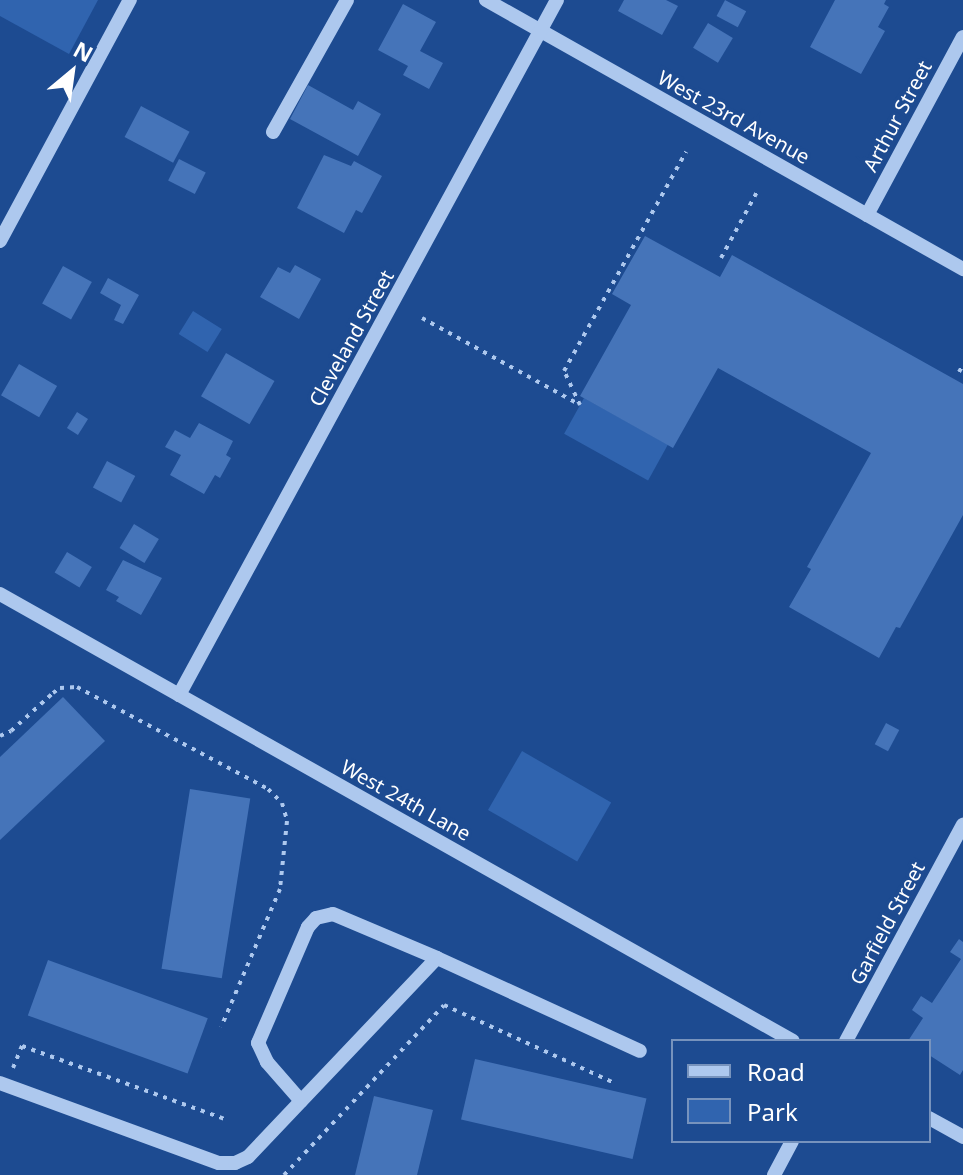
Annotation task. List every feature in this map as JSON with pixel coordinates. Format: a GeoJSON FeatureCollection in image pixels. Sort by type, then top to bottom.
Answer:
{"type":"FeatureCollection","features":[{"type":"Feature","properties":{"kind":"street"},"geometry":{"type":"LineString","coordinates":[[0,241],[130,0]]}},
{"type":"Feature","properties":{"kind":"street"},"geometry":{"type":"LineString","coordinates":[[273,132],[347,0]]}},
{"type":"Feature","properties":{"kind":"street","name":"West 23rd Avenue"},"geometry":{"type":"LineString","coordinates":[[486,0],[963,269]]}},
{"type":"Feature","properties":{"kind":"street","name":"Cleveland Street"},"geometry":{"type":"LineString","coordinates":[[179,695],[557,0]]}},
{"type":"Feature","properties":{"kind":"street","name":"Arthur Street"},"geometry":{"type":"LineString","coordinates":[[867,215],[963,37]]}},
{"type":"Feature","properties":{"kind":"street","name":"West 24th Lane"},"geometry":{"type":"LineString","coordinates":[[0,594],[789,1039]]}},
{"type":"Feature","properties":{"kind":"street","name":"Garfield Street"},"geometry":{"type":"LineString","coordinates":[[847,1039],[963,825]]}},
{"type":"Feature","properties":{"kind":"street"},"geometry":{"type":"LineString","coordinates":[[301,1101],[267,1062],[258,1043],[308,927],[316,918],[333,914],[640,1051]]}},
{"type":"Feature","properties":{"kind":"street"},"geometry":{"type":"LineString","coordinates":[[0,1083],[217,1169],[248,1157],[437,958]]}},
{"type":"Feature","properties":{"kind":"street"},"geometry":{"type":"LineString","coordinates":[[931,1119],[963,1137]]}},
{"type":"Feature","properties":{"kind":"street"},"geometry":{"type":"LineString","coordinates":[[774,1175],[791,1143]]}},
{"type":"Feature","properties":{"kind":"path"},"geometry":{"type":"LineString","coordinates":[[422,318],[580,405],[564,371],[686,152]]}},
{"type":"Feature","properties":{"kind":"path"},"geometry":{"type":"LineString","coordinates":[[721,258],[757,192]]}},
{"type":"Feature","properties":{"kind":"path"},"geometry":{"type":"LineString","coordinates":[[959,372],[963,365]]}},
{"type":"Feature","properties":{"kind":"path"},"geometry":{"type":"LineString","coordinates":[[0,736],[11,731],[53,693],[77,687],[268,789],[282,803],[287,821],[280,889],[221,1027]]}},
{"type":"Feature","properties":{"kind":"path"},"geometry":{"type":"LineString","coordinates":[[284,1175],[444,1005],[612,1082]]}},
{"type":"Feature","properties":{"kind":"path"},"geometry":{"type":"LineString","coordinates":[[0,1067],[13,1070],[22,1046],[227,1120]]}},
{"type":"Feature","properties":{"kind":"green space"},"geometry":{"type":"Polygon","coordinates":[[[0,0],[98,0],[69,54],[0,16],[0,0]]]}},
{"type":"Feature","properties":{"kind":"green space"},"geometry":{"type":"Polygon","coordinates":[[[193,311],[222,329],[208,352],[179,334],[193,311]]]}},
{"type":"Feature","properties":{"kind":"green space"},"geometry":{"type":"Polygon","coordinates":[[[584,398],[668,445],[648,480],[564,434],[584,398]]]}},
{"type":"Feature","properties":{"kind":"green space"},"geometry":{"type":"Polygon","coordinates":[[[522,751],[611,802],[577,861],[488,810],[522,751]]]}},
{"type":"Feature","properties":{"kind":"building"},"geometry":{"type":"Polygon","coordinates":[[[624,0],[666,0],[678,6],[662,35],[618,11],[624,0]]]}},
{"type":"Feature","properties":{"kind":"building"},"geometry":{"type":"Polygon","coordinates":[[[725,0],[746,11],[738,27],[717,16],[725,0]]]}},
{"type":"Feature","properties":{"kind":"building"},"geometry":{"type":"Polygon","coordinates":[[[835,0],[886,0],[884,4],[889,7],[878,27],[885,31],[861,74],[810,47],[835,0]]]}},
{"type":"Feature","properties":{"kind":"building"},"geometry":{"type":"Polygon","coordinates":[[[403,4],[436,22],[420,51],[443,63],[429,89],[403,75],[408,66],[378,50],[403,4]]]}},
{"type":"Feature","properties":{"kind":"building"},"geometry":{"type":"Polygon","coordinates":[[[708,23],[733,38],[718,63],[693,48],[708,23]]]}},
{"type":"Feature","properties":{"kind":"building"},"geometry":{"type":"Polygon","coordinates":[[[308,85],[353,110],[358,101],[381,114],[358,156],[290,119],[308,85]]]}},
{"type":"Feature","properties":{"kind":"building"},"geometry":{"type":"Polygon","coordinates":[[[141,106],[190,132],[173,163],[125,137],[141,106]]]}},
{"type":"Feature","properties":{"kind":"building"},"geometry":{"type":"Polygon","coordinates":[[[324,155],[351,166],[354,161],[382,176],[362,213],[356,210],[344,233],[297,208],[324,155]]]}},
{"type":"Feature","properties":{"kind":"building"},"geometry":{"type":"Polygon","coordinates":[[[179,159],[206,173],[195,194],[168,180],[179,159]]]}},
{"type":"Feature","properties":{"kind":"building"},"geometry":{"type":"Polygon","coordinates":[[[645,236],[720,277],[732,255],[963,384],[963,515],[900,628],[896,627],[879,658],[789,607],[811,569],[807,567],[871,453],[718,368],[673,448],[580,396],[631,305],[612,294],[645,236]]]}},
{"type":"Feature","properties":{"kind":"building"},"geometry":{"type":"Polygon","coordinates":[[[295,265],[321,279],[299,319],[260,297],[278,267],[290,273],[295,265]]]}},
{"type":"Feature","properties":{"kind":"building"},"geometry":{"type":"Polygon","coordinates":[[[63,266],[92,282],[71,320],[42,304],[63,266]]]}},
{"type":"Feature","properties":{"kind":"building"},"geometry":{"type":"Polygon","coordinates":[[[108,278],[139,295],[123,324],[114,320],[121,305],[100,293],[108,278]]]}},
{"type":"Feature","properties":{"kind":"building"},"geometry":{"type":"Polygon","coordinates":[[[226,353],[274,381],[249,424],[201,396],[226,353]]]}},
{"type":"Feature","properties":{"kind":"building"},"geometry":{"type":"Polygon","coordinates":[[[19,364],[57,386],[39,417],[1,395],[19,364]]]}},
{"type":"Feature","properties":{"kind":"building"},"geometry":{"type":"Polygon","coordinates":[[[77,412],[88,419],[78,435],[67,428],[77,412]]]}},
{"type":"Feature","properties":{"kind":"building"},"geometry":{"type":"Polygon","coordinates":[[[199,423],[233,441],[226,455],[231,458],[220,478],[215,475],[204,494],[170,475],[181,455],[165,447],[175,430],[190,438],[199,423]]]}},
{"type":"Feature","properties":{"kind":"building"},"geometry":{"type":"Polygon","coordinates":[[[107,461],[135,476],[121,503],[93,487],[107,461]]]}},
{"type":"Feature","properties":{"kind":"building"},"geometry":{"type":"Polygon","coordinates":[[[134,524],[159,539],[144,563],[120,548],[134,524]]]}},
{"type":"Feature","properties":{"kind":"building"},"geometry":{"type":"Polygon","coordinates":[[[67,552],[92,567],[79,588],[55,573],[67,552]]]}},
{"type":"Feature","properties":{"kind":"building"},"geometry":{"type":"Polygon","coordinates":[[[123,560],[162,578],[141,615],[116,601],[119,597],[106,590],[123,560]]]}},
{"type":"Feature","properties":{"kind":"building"},"geometry":{"type":"Polygon","coordinates":[[[63,697],[105,741],[0,840],[0,757],[63,697]]]}},
{"type":"Feature","properties":{"kind":"building"},"geometry":{"type":"Polygon","coordinates":[[[886,723],[899,730],[888,751],[875,744],[886,723]]]}},
{"type":"Feature","properties":{"kind":"building"},"geometry":{"type":"Polygon","coordinates":[[[190,789],[250,799],[222,978],[162,969],[190,789]]]}},
{"type":"Feature","properties":{"kind":"building"},"geometry":{"type":"Polygon","coordinates":[[[959,939],[963,942],[963,1070],[960,1075],[931,1056],[931,1039],[909,1039],[923,1018],[912,1010],[921,996],[932,1003],[961,959],[950,952],[959,939]]]}},
{"type":"Feature","properties":{"kind":"building"},"geometry":{"type":"Polygon","coordinates":[[[48,960],[208,1018],[188,1074],[28,1015],[48,960]]]}},
{"type":"Feature","properties":{"kind":"building"},"geometry":{"type":"Polygon","coordinates":[[[475,1059],[646,1099],[633,1159],[461,1119],[475,1059]]]}},
{"type":"Feature","properties":{"kind":"building"},"geometry":{"type":"Polygon","coordinates":[[[374,1096],[433,1110],[417,1175],[355,1175],[374,1096]]]}}]}
